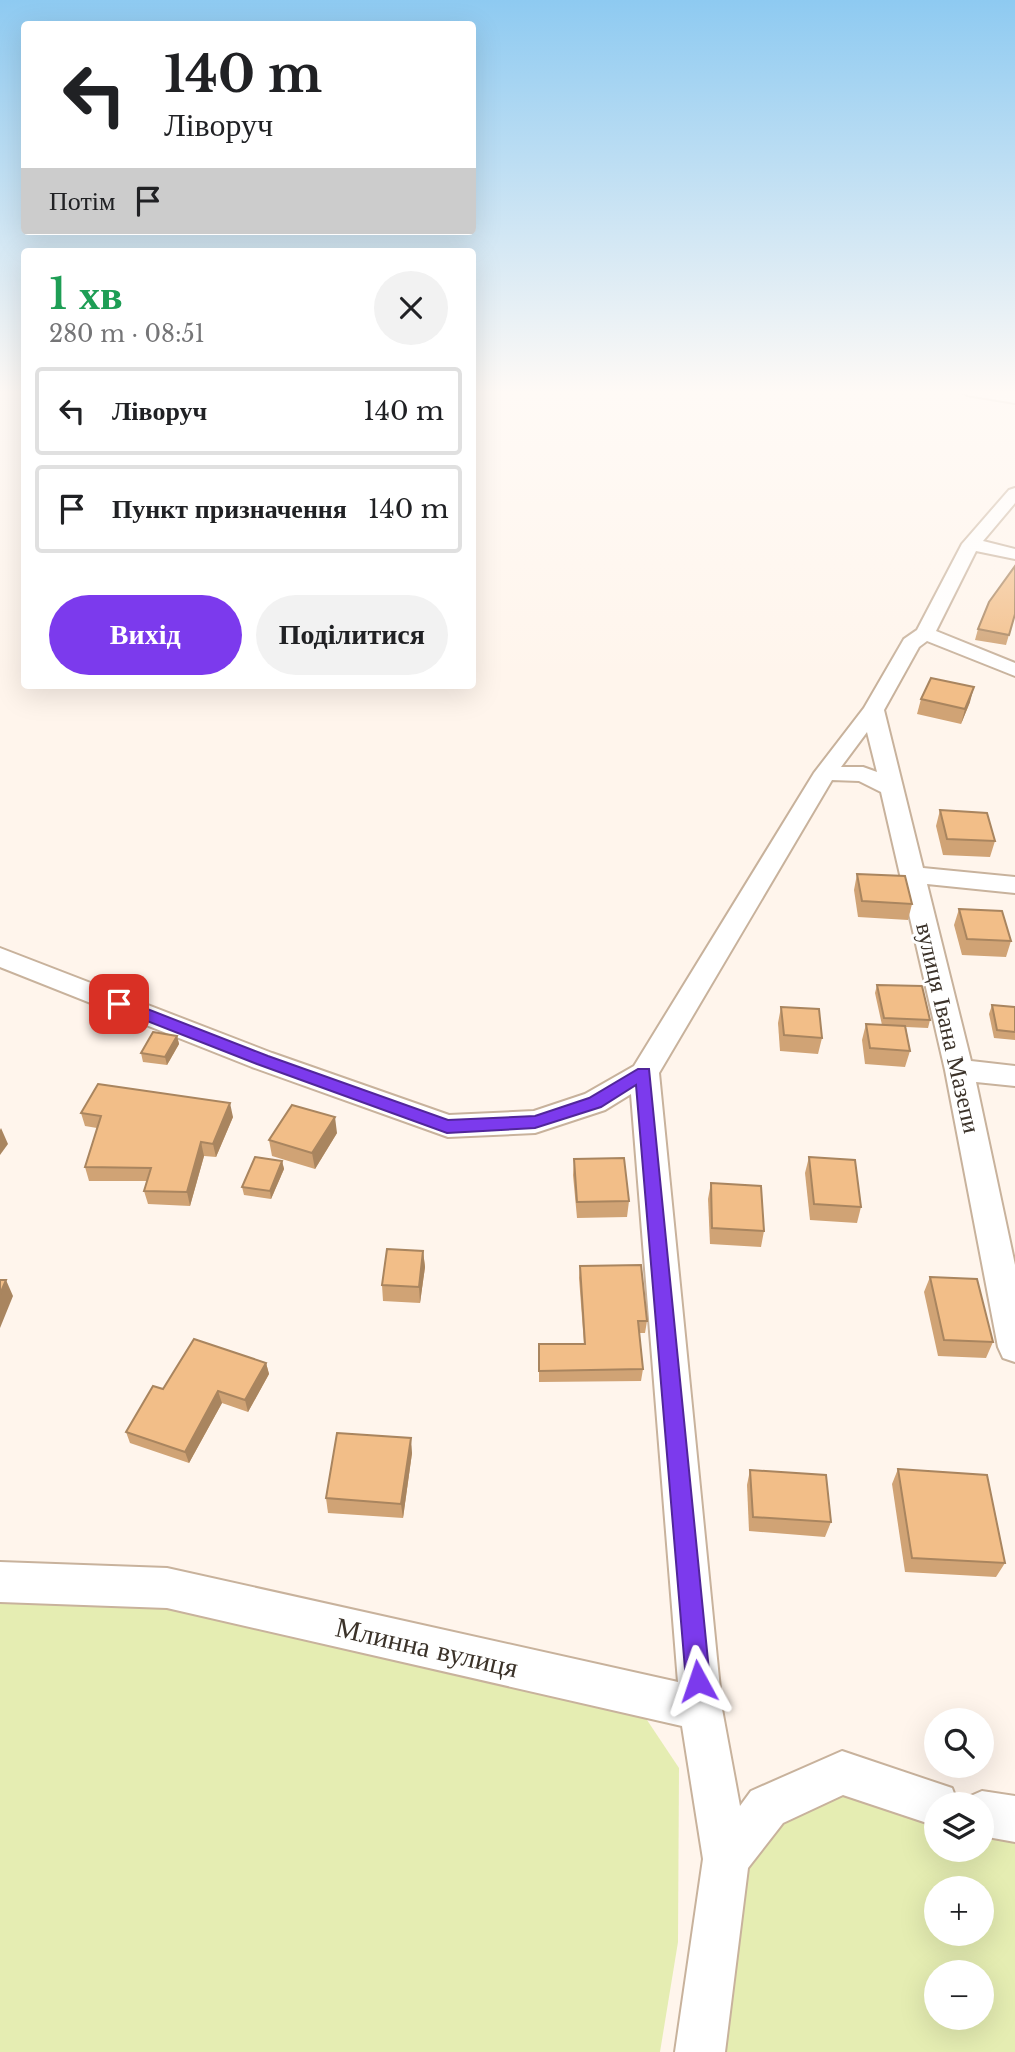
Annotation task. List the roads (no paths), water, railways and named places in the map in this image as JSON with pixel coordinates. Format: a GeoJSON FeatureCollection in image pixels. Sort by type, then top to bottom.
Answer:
{"type":"FeatureCollection","features":[{"type":"Feature","properties":{"kind":"street"},"geometry":{"type":"LineString","coordinates":[[0,957],[262,1060],[447,1126],[535,1122],[595,1102],[644,1073],[825,773],[873,710],[911,643],[925,634],[971,544],[1015,493]]}},
{"type":"Feature","properties":{"kind":"street"},"geometry":{"type":"LineString","coordinates":[[971,544],[1015,554]]}},
{"type":"Feature","properties":{"kind":"street"},"geometry":{"type":"LineString","coordinates":[[925,634],[1015,670]]}},
{"type":"Feature","properties":{"kind":"street","name":"вулиця Івана Мазепи"},"geometry":{"type":"LineString","coordinates":[[873,710],[959,1070],[1015,1347]]}},
{"type":"Feature","properties":{"kind":"street"},"geometry":{"type":"LineString","coordinates":[[825,773],[863,774],[893,789]]}},
{"type":"Feature","properties":{"kind":"street"},"geometry":{"type":"LineString","coordinates":[[913,875],[1015,885]]}},
{"type":"Feature","properties":{"kind":"street"},"geometry":{"type":"LineString","coordinates":[[959,1070],[1015,1076]]}},
{"type":"Feature","properties":{"kind":"street"},"geometry":{"type":"LineString","coordinates":[[644,1073],[701,1709],[726,1859],[700,2052]]}},
{"type":"Feature","properties":{"kind":"street","name":"Млинна вулиця"},"geometry":{"type":"LineString","coordinates":[[0,1582],[167,1588],[701,1709]]}},
{"type":"Feature","properties":{"kind":"street"},"geometry":{"type":"LineString","coordinates":[[726,1859],[767,1807],[842,1773],[924,1800]]}},
{"type":"Feature","properties":{"kind":"street"},"geometry":{"type":"LineString","coordinates":[[994,1816],[1015,1819]]}}]}
